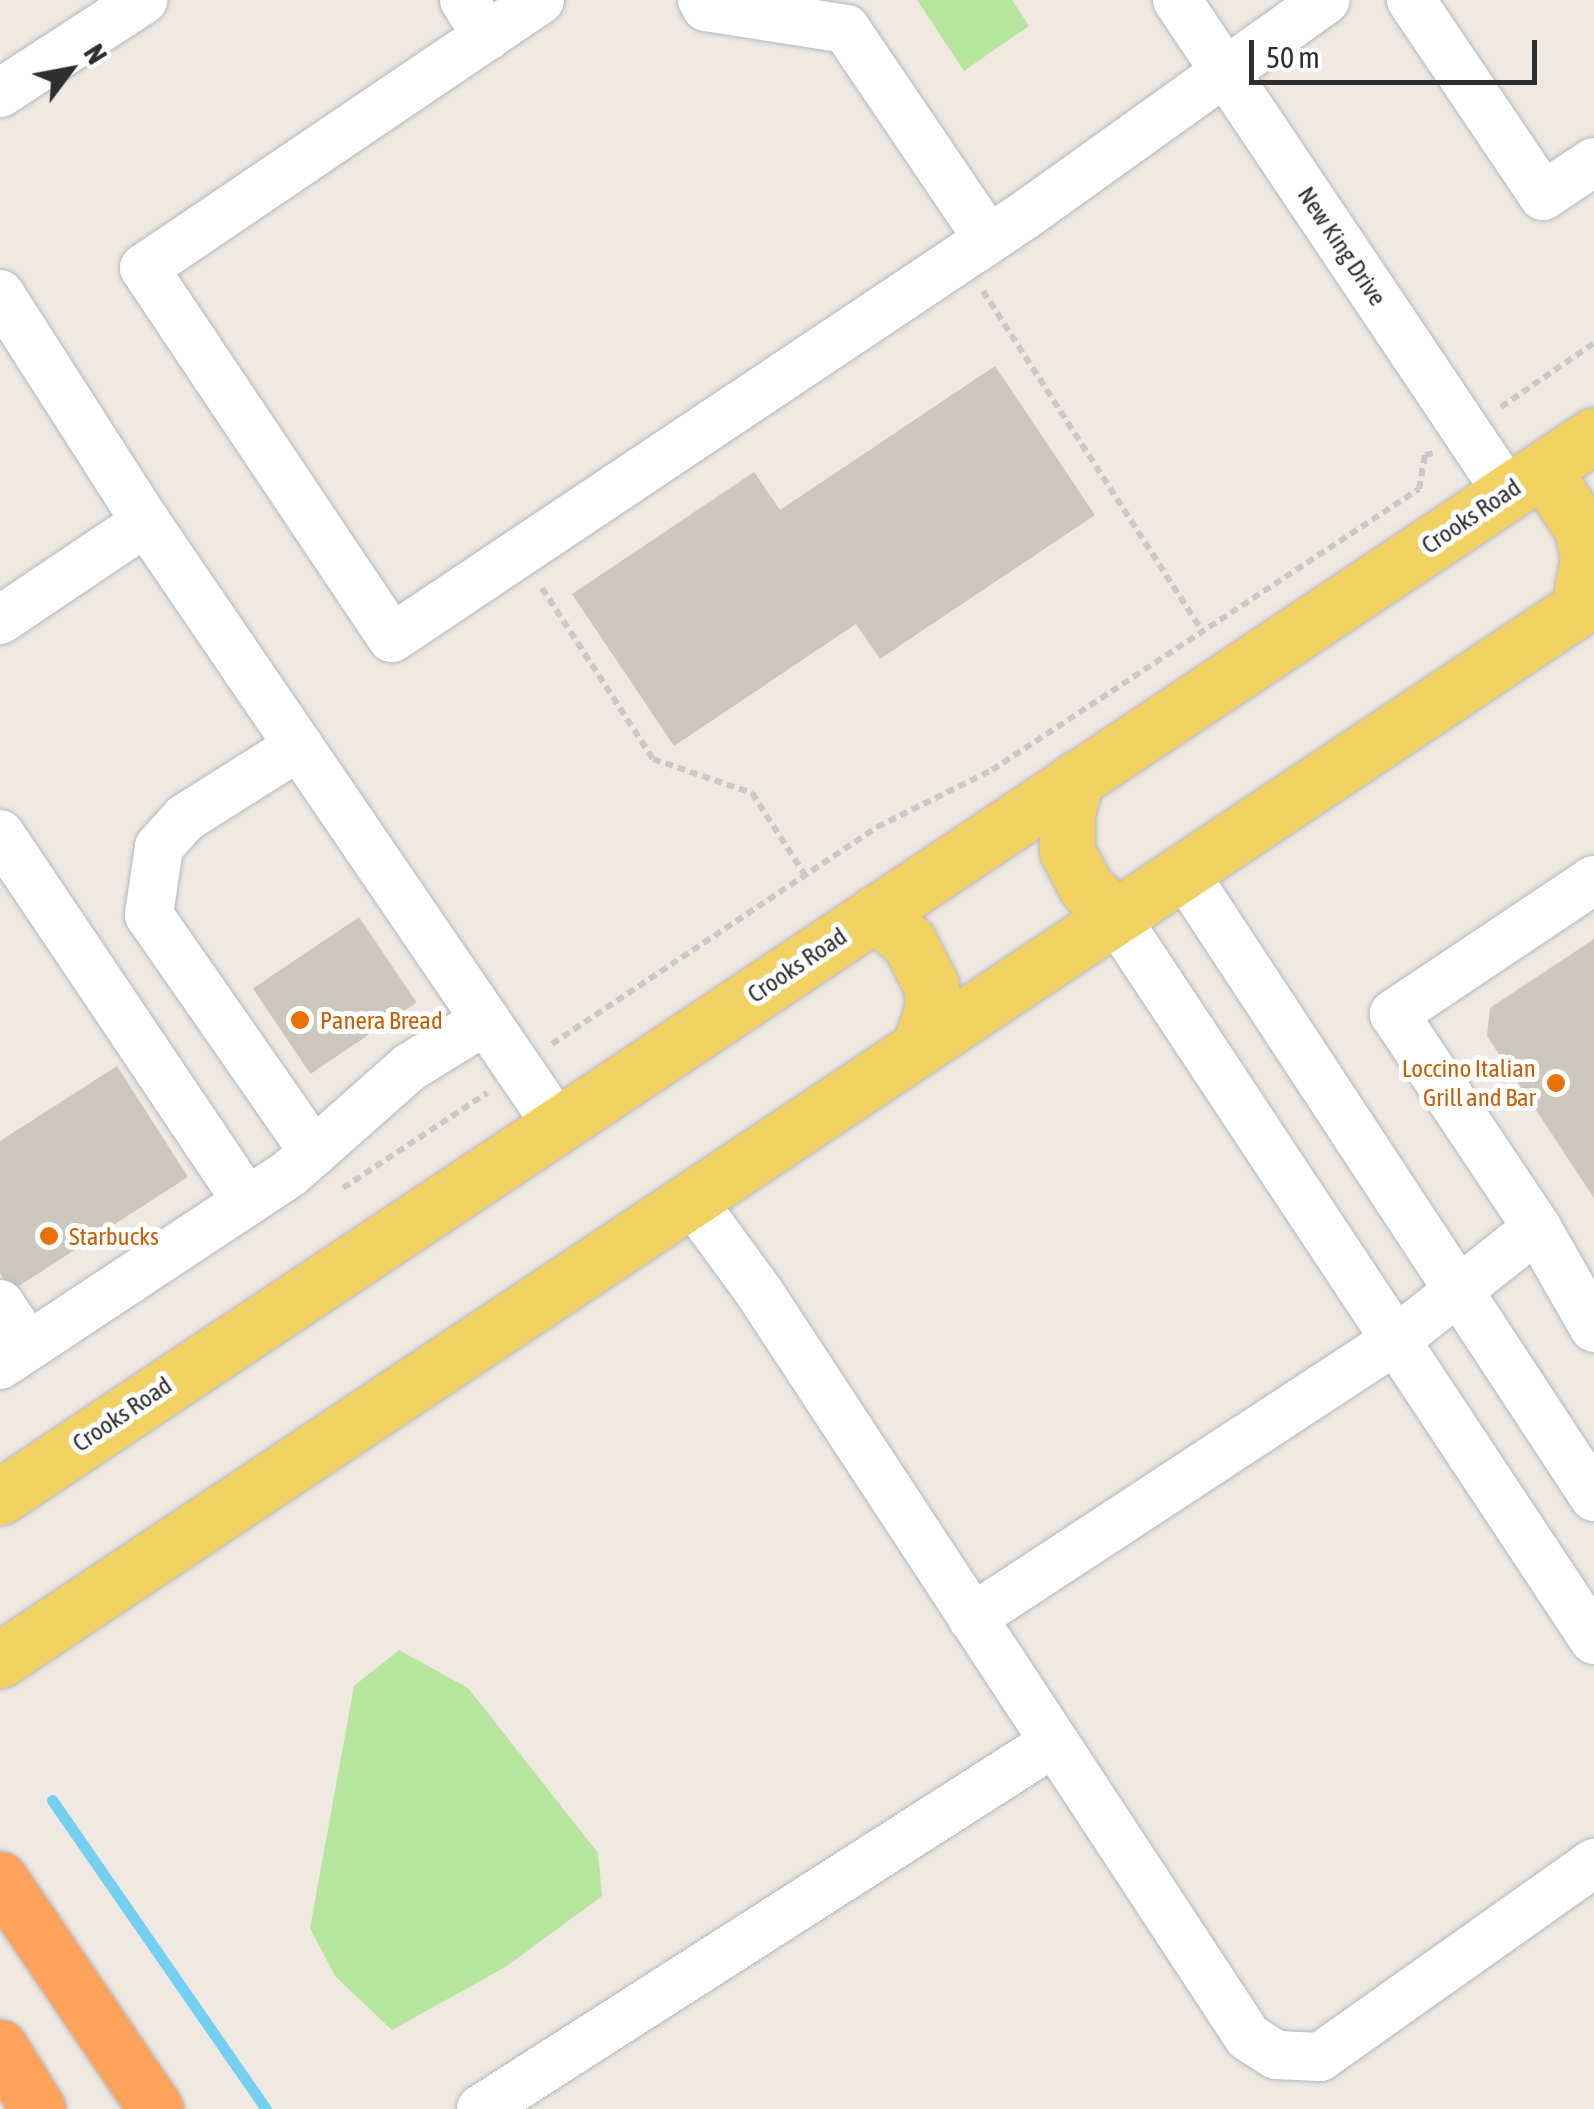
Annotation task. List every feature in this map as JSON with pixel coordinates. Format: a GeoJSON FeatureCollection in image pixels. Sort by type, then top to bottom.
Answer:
{"type":"FeatureCollection","features":[{"type":"Feature","properties":{"kind":"highway"},"geometry":{"type":"LineString","coordinates":[[0,1879],[156,2109]]}},
{"type":"Feature","properties":{"kind":"highway"},"geometry":{"type":"LineString","coordinates":[[0,2048],[38,2109]]}},
{"type":"Feature","properties":{"kind":"main road","name":"Crooks Road"},"geometry":{"type":"LineString","coordinates":[[0,1497],[1594,434]]}},
{"type":"Feature","properties":{"kind":"main road"},"geometry":{"type":"LineString","coordinates":[[0,1660],[1586,603],[1588,558],[1582,528],[1555,488],[1521,483]]}},
{"type":"Feature","properties":{"kind":"main road"},"geometry":{"type":"LineString","coordinates":[[1077,778],[1067,814],[1067,851],[1086,887],[1115,916]]}},
{"type":"Feature","properties":{"kind":"main road"},"geometry":{"type":"LineString","coordinates":[[874,912],[909,942],[931,986],[932,1008],[920,1048]]}},
{"type":"Feature","properties":{"kind":"street"},"geometry":{"type":"LineString","coordinates":[[0,94],[142,0]]}},
{"type":"Feature","properties":{"kind":"street"},"geometry":{"type":"LineString","coordinates":[[540,0],[476,18],[144,268],[392,638],[981,258],[1224,72],[1326,0]]}},
{"type":"Feature","properties":{"kind":"street"},"geometry":{"type":"LineString","coordinates":[[702,0],[706,6],[846,28],[981,258]]}},
{"type":"Feature","properties":{"kind":"street","name":"New King Drive"},"geometry":{"type":"LineString","coordinates":[[1177,0],[1224,72],[1521,483]]}},
{"type":"Feature","properties":{"kind":"street"},"geometry":{"type":"LineString","coordinates":[[1412,0],[1542,196],[1594,162]]}},
{"type":"Feature","properties":{"kind":"street"},"geometry":{"type":"LineString","coordinates":[[0,294],[146,522],[557,1125]]}},
{"type":"Feature","properties":{"kind":"street"},"geometry":{"type":"LineString","coordinates":[[0,620],[146,522]]}},
{"type":"Feature","properties":{"kind":"street"},"geometry":{"type":"LineString","coordinates":[[299,746],[172,832],[159,847],[148,914],[324,1173]]}},
{"type":"Feature","properties":{"kind":"street"},"geometry":{"type":"LineString","coordinates":[[0,834],[246,1202]]}},
{"type":"Feature","properties":{"kind":"street"},"geometry":{"type":"LineString","coordinates":[[1183,871],[1594,1497]]}},
{"type":"Feature","properties":{"kind":"street"},"geometry":{"type":"LineString","coordinates":[[1594,880],[1394,1014],[1537,1228],[1594,1328]]}},
{"type":"Feature","properties":{"kind":"street"},"geometry":{"type":"LineString","coordinates":[[1115,916],[1594,1640]]}},
{"type":"Feature","properties":{"kind":"street"},"geometry":{"type":"LineString","coordinates":[[0,1304],[14,1356],[246,1202],[324,1173],[410,1068],[486,1020]]}},
{"type":"Feature","properties":{"kind":"street"},"geometry":{"type":"LineString","coordinates":[[691,1199],[1248,2037],[1276,2055],[1320,2057],[1594,1863]]}},
{"type":"Feature","properties":{"kind":"street"},"geometry":{"type":"LineString","coordinates":[[972,1618],[1396,1340],[1537,1228]]}},
{"type":"Feature","properties":{"kind":"street"},"geometry":{"type":"LineString","coordinates":[[481,2109],[1052,1743]]}},
{"type":"Feature","properties":{"kind":"path"},"geometry":{"type":"LineString","coordinates":[[981,258],[1202,631]]}},
{"type":"Feature","properties":{"kind":"path"},"geometry":{"type":"LineString","coordinates":[[1499,410],[1594,343]]}},
{"type":"Feature","properties":{"kind":"path"},"geometry":{"type":"LineString","coordinates":[[324,1173],[518,1067],[878,827],[992,770],[1419,489],[1425,455],[1432,453]]}},
{"type":"Feature","properties":{"kind":"path"},"geometry":{"type":"LineString","coordinates":[[530,570],[654,759],[752,793],[805,875]]}},
{"type":"Feature","properties":{"kind":"green space"},"geometry":{"type":"Polygon","coordinates":[[[917,0],[1012,0],[1029,26],[964,71],[917,0]]]}},
{"type":"Feature","properties":{"kind":"green space"},"geometry":{"type":"Polygon","coordinates":[[[399,1650],[468,1688],[598,1853],[602,1896],[507,1966],[392,2030],[335,1976],[310,1928],[354,1686],[399,1650]]]}},
{"type":"Feature","properties":{"kind":"building"},"geometry":{"type":"Polygon","coordinates":[[[995,366],[1095,515],[880,659],[856,624],[674,746],[572,594],[754,472],[780,510],[995,366]]]}},
{"type":"Feature","properties":{"kind":"building"},"geometry":{"type":"Polygon","coordinates":[[[359,917],[417,1002],[310,1074],[253,989],[359,917]]]}},
{"type":"Feature","properties":{"kind":"building"},"geometry":{"type":"Polygon","coordinates":[[[1594,939],[1594,1198],[1487,1036],[1490,1008],[1594,939]]]}},
{"type":"Feature","properties":{"kind":"building"},"geometry":{"type":"Polygon","coordinates":[[[117,1066],[188,1177],[11,1291],[0,1273],[0,1141],[117,1066]]]}},
{"type":"Feature","properties":{"kind":"waterway"},"geometry":{"type":"LineString","coordinates":[[52,1800],[266,2109]]}},
{"type":"Feature","properties":{"kind":"place","name":"Panera Bread"},"geometry":{"type":"Point","coordinates":[300,1020]}},
{"type":"Feature","properties":{"kind":"place","name":"Loccino Italian Grill and Bar"},"geometry":{"type":"Point","coordinates":[1556,1083]}},
{"type":"Feature","properties":{"kind":"place","name":"Starbucks"},"geometry":{"type":"Point","coordinates":[49,1236]}}]}
